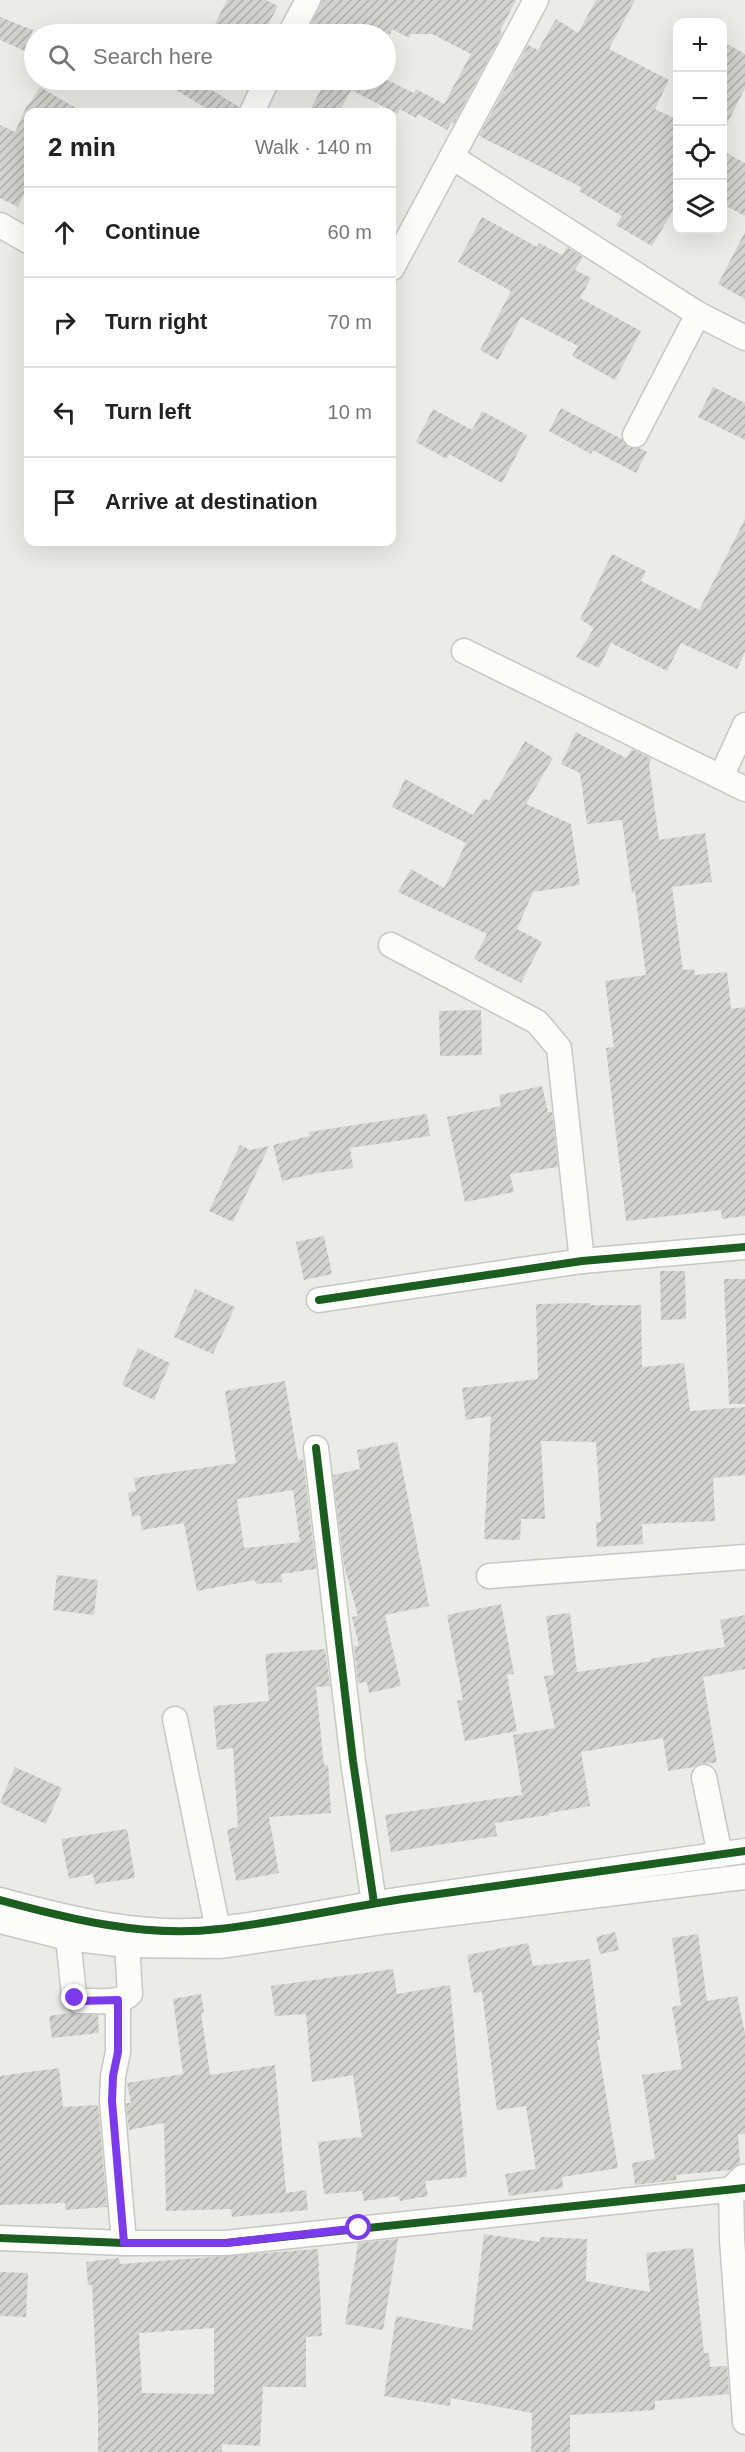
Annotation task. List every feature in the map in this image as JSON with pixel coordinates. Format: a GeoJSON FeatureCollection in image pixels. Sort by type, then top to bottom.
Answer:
{"type":"FeatureCollection","features":[{"type":"Feature","properties":{"kind":"street"},"geometry":{"type":"LineString","coordinates":[[295,24],[308,0]]}},
{"type":"Feature","properties":{"kind":"street"},"geometry":{"type":"LineString","coordinates":[[396,261],[536,0]]}},
{"type":"Feature","properties":{"kind":"street"},"geometry":{"type":"LineString","coordinates":[[254,108],[262,90]]}},
{"type":"Feature","properties":{"kind":"street"},"geometry":{"type":"LineString","coordinates":[[452,157],[698,314],[745,339]]}},
{"type":"Feature","properties":{"kind":"street"},"geometry":{"type":"LineString","coordinates":[[0,225],[24,239]]}},
{"type":"Feature","properties":{"kind":"street"},"geometry":{"type":"LineString","coordinates":[[635,435],[698,314]]}},
{"type":"Feature","properties":{"kind":"street"},"geometry":{"type":"LineString","coordinates":[[464,651],[745,789]]}},
{"type":"Feature","properties":{"kind":"street"},"geometry":{"type":"LineString","coordinates":[[721,777],[745,725]]}},
{"type":"Feature","properties":{"kind":"street"},"geometry":{"type":"LineString","coordinates":[[392,945],[537,1022],[559,1048],[582,1261]]}},
{"type":"Feature","properties":{"kind":"street"},"geometry":{"type":"LineString","coordinates":[[319,1300],[582,1261],[745,1247]]}},
{"type":"Feature","properties":{"kind":"street"},"geometry":{"type":"LineString","coordinates":[[316,1448],[353,1761],[374,1903]]}},
{"type":"Feature","properties":{"kind":"street"},"geometry":{"type":"LineString","coordinates":[[489,1576],[745,1557]]}},
{"type":"Feature","properties":{"kind":"street"},"geometry":{"type":"LineString","coordinates":[[175,1719],[218,1930]]}},
{"type":"Feature","properties":{"kind":"street"},"geometry":{"type":"LineString","coordinates":[[704,1777],[720,1855]]}},
{"type":"Feature","properties":{"kind":"street"},"geometry":{"type":"LineString","coordinates":[[0,1900],[65,1918],[114,1926],[168,1930],[218,1930],[374,1903],[745,1851]]}},
{"type":"Feature","properties":{"kind":"street"},"geometry":{"type":"LineString","coordinates":[[0,1922],[68,1938],[127,1945],[221,1946],[390,1921],[745,1877]]}},
{"type":"Feature","properties":{"kind":"street"},"geometry":{"type":"LineString","coordinates":[[68,1938],[76,2000],[118,2000],[130,1994],[127,1945]]}},
{"type":"Feature","properties":{"kind":"street"},"geometry":{"type":"LineString","coordinates":[[118,2000],[118,2052],[113,2076],[112,2101],[124,2243]]}},
{"type":"Feature","properties":{"kind":"street"},"geometry":{"type":"LineString","coordinates":[[0,2238],[124,2243],[226,2243],[740,2184],[732,2239],[745,2422]]}},
{"type":"Feature","properties":{"kind":"building"},"geometry":{"type":"Polygon","coordinates":[[[227,0],[266,0],[278,6],[268,24],[215,24],[227,0]]]}},
{"type":"Feature","properties":{"kind":"building"},"geometry":{"type":"Polygon","coordinates":[[[323,0],[516,0],[500,31],[503,32],[454,123],[452,122],[447,130],[418,114],[416,118],[400,109],[398,114],[396,108],[386,108],[351,90],[396,90],[396,84],[414,93],[416,89],[444,104],[471,54],[432,34],[411,34],[409,38],[396,31],[396,24],[311,24],[323,0]]]}},
{"type":"Feature","properties":{"kind":"building"},"geometry":{"type":"Polygon","coordinates":[[[596,0],[635,0],[609,49],[669,80],[655,109],[673,118],[673,210],[652,246],[616,225],[622,216],[579,191],[581,187],[479,136],[528,45],[538,50],[556,19],[578,33],[596,0]]]}},
{"type":"Feature","properties":{"kind":"building"},"geometry":{"type":"Polygon","coordinates":[[[0,17],[24,26],[24,51],[0,40],[0,17]]]}},
{"type":"Feature","properties":{"kind":"building"},"geometry":{"type":"Polygon","coordinates":[[[727,44],[745,54],[745,88],[727,124],[727,44]]]}},
{"type":"Feature","properties":{"kind":"building"},"geometry":{"type":"Polygon","coordinates":[[[38,90],[45,90],[76,108],[26,108],[28,103],[28,106],[38,90]]]}},
{"type":"Feature","properties":{"kind":"building"},"geometry":{"type":"Polygon","coordinates":[[[176,90],[212,90],[239,107],[206,108],[176,90]]]}},
{"type":"Feature","properties":{"kind":"building"},"geometry":{"type":"Polygon","coordinates":[[[321,90],[351,90],[341,108],[311,108],[321,90]]]}},
{"type":"Feature","properties":{"kind":"building"},"geometry":{"type":"Polygon","coordinates":[[[24,112],[24,194],[18,207],[0,198],[0,125],[15,132],[24,112]]]}},
{"type":"Feature","properties":{"kind":"building"},"geometry":{"type":"Polygon","coordinates":[[[727,153],[745,163],[745,216],[727,206],[727,153]]]}},
{"type":"Feature","properties":{"kind":"building"},"geometry":{"type":"Polygon","coordinates":[[[482,217],[537,247],[539,243],[562,255],[567,247],[583,257],[575,270],[591,278],[580,298],[641,331],[615,380],[572,356],[578,346],[521,317],[498,360],[480,350],[511,291],[458,262],[482,217]]]}},
{"type":"Feature","properties":{"kind":"building"},"geometry":{"type":"Polygon","coordinates":[[[745,232],[745,299],[718,284],[745,232]]]}},
{"type":"Feature","properties":{"kind":"building"},"geometry":{"type":"Polygon","coordinates":[[[713,387],[745,403],[745,440],[698,417],[713,387]]]}},
{"type":"Feature","properties":{"kind":"building"},"geometry":{"type":"Polygon","coordinates":[[[561,408],[622,439],[629,448],[639,448],[647,452],[636,473],[593,450],[591,454],[549,431],[561,408]]]}},
{"type":"Feature","properties":{"kind":"building"},"geometry":{"type":"Polygon","coordinates":[[[433,409],[472,430],[482,411],[527,435],[502,483],[449,454],[447,459],[416,442],[433,409]]]}},
{"type":"Feature","properties":{"kind":"building"},"geometry":{"type":"Polygon","coordinates":[[[745,519],[745,652],[737,669],[681,643],[667,671],[611,643],[599,668],[576,657],[594,628],[580,619],[612,554],[646,571],[641,581],[699,610],[745,519]]]}},
{"type":"Feature","properties":{"kind":"building"},"geometry":{"type":"Polygon","coordinates":[[[576,732],[626,758],[632,749],[652,759],[649,764],[659,840],[705,833],[712,882],[672,887],[683,970],[694,969],[695,975],[727,972],[731,1009],[745,1007],[745,1216],[722,1219],[721,1210],[626,1221],[606,1048],[614,1047],[605,981],[646,975],[635,892],[632,893],[622,820],[587,824],[580,773],[561,764],[576,732]]]}},
{"type":"Feature","properties":{"kind":"building"},"geometry":{"type":"Polygon","coordinates":[[[525,741],[553,758],[526,804],[571,824],[580,885],[533,892],[517,929],[542,942],[521,983],[474,959],[487,934],[398,892],[411,869],[444,888],[466,843],[392,807],[405,779],[473,815],[484,798],[489,801],[525,741]]]}},
{"type":"Feature","properties":{"kind":"building"},"geometry":{"type":"Polygon","coordinates":[[[481,1010],[482,1055],[440,1056],[439,1011],[481,1010]]]}},
{"type":"Feature","properties":{"kind":"building"},"geometry":{"type":"Polygon","coordinates":[[[542,1086],[548,1112],[552,1112],[558,1167],[510,1174],[514,1192],[465,1202],[447,1117],[501,1106],[499,1095],[542,1086]]]}},
{"type":"Feature","properties":{"kind":"building"},"geometry":{"type":"Polygon","coordinates":[[[427,1114],[430,1136],[350,1148],[353,1168],[282,1181],[273,1145],[310,1136],[309,1132],[427,1114]]]}},
{"type":"Feature","properties":{"kind":"building"},"geometry":{"type":"Polygon","coordinates":[[[240,1145],[250,1150],[269,1146],[233,1222],[209,1211],[240,1145]]]}},
{"type":"Feature","properties":{"kind":"building"},"geometry":{"type":"Polygon","coordinates":[[[324,1236],[332,1274],[304,1280],[296,1242],[324,1236]]]}},
{"type":"Feature","properties":{"kind":"building"},"geometry":{"type":"Polygon","coordinates":[[[660,1271],[685,1271],[686,1319],[661,1320],[660,1271]]]}},
{"type":"Feature","properties":{"kind":"building"},"geometry":{"type":"Polygon","coordinates":[[[724,1279],[745,1279],[745,1404],[729,1404],[724,1279]]]}},
{"type":"Feature","properties":{"kind":"building"},"geometry":{"type":"Polygon","coordinates":[[[195,1289],[235,1307],[213,1354],[174,1337],[195,1289]]]}},
{"type":"Feature","properties":{"kind":"building"},"geometry":{"type":"Polygon","coordinates":[[[590,1303],[590,1305],[641,1305],[642,1367],[684,1363],[690,1411],[745,1407],[745,1475],[713,1478],[715,1521],[642,1524],[643,1544],[597,1547],[596,1522],[601,1522],[596,1442],[541,1441],[545,1519],[521,1519],[520,1540],[484,1539],[491,1416],[466,1420],[462,1388],[538,1379],[536,1304],[590,1303]]]}},
{"type":"Feature","properties":{"kind":"building"},"geometry":{"type":"Polygon","coordinates":[[[138,1348],[170,1363],[154,1400],[122,1385],[138,1348]]]}},
{"type":"Feature","properties":{"kind":"building"},"geometry":{"type":"Polygon","coordinates":[[[285,1381],[298,1460],[303,1459],[316,1569],[281,1574],[282,1582],[256,1584],[255,1580],[197,1591],[184,1523],[142,1530],[140,1515],[132,1517],[128,1493],[136,1491],[134,1478],[236,1463],[225,1391],[285,1381]],[[293,1490],[237,1499],[244,1548],[300,1542],[293,1490]]]}},
{"type":"Feature","properties":{"kind":"building"},"geometry":{"type":"Polygon","coordinates":[[[397,1442],[429,1606],[385,1615],[401,1686],[369,1693],[367,1682],[358,1683],[354,1646],[359,1646],[352,1617],[358,1616],[344,1565],[333,1475],[360,1469],[357,1450],[397,1442]]]}},
{"type":"Feature","properties":{"kind":"building"},"geometry":{"type":"Polygon","coordinates":[[[57,1575],[98,1580],[94,1615],[53,1610],[57,1575]]]}},
{"type":"Feature","properties":{"kind":"building"},"geometry":{"type":"Polygon","coordinates":[[[501,1604],[514,1674],[507,1675],[517,1731],[465,1741],[457,1701],[463,1700],[447,1615],[501,1604]]]}},
{"type":"Feature","properties":{"kind":"building"},"geometry":{"type":"Polygon","coordinates":[[[570,1613],[577,1672],[725,1647],[720,1620],[745,1615],[745,1669],[703,1677],[717,1763],[702,1763],[694,1767],[668,1771],[663,1738],[581,1752],[590,1806],[495,1823],[497,1836],[391,1852],[385,1815],[522,1795],[513,1735],[555,1728],[544,1676],[554,1675],[546,1616],[570,1613]]]}},
{"type":"Feature","properties":{"kind":"building"},"geometry":{"type":"Polygon","coordinates":[[[325,1649],[330,1686],[316,1687],[324,1765],[328,1765],[331,1813],[269,1817],[279,1873],[236,1881],[227,1829],[238,1827],[233,1748],[217,1750],[213,1706],[269,1701],[265,1654],[325,1649]]]}},
{"type":"Feature","properties":{"kind":"building"},"geometry":{"type":"Polygon","coordinates":[[[15,1767],[62,1788],[46,1824],[0,1803],[15,1767]]]}},
{"type":"Feature","properties":{"kind":"building"},"geometry":{"type":"Polygon","coordinates":[[[127,1829],[135,1878],[95,1884],[93,1874],[69,1879],[61,1839],[127,1829]]]}},
{"type":"Feature","properties":{"kind":"building"},"geometry":{"type":"Polygon","coordinates":[[[615,1932],[619,1950],[600,1954],[596,1937],[615,1932]]]}},
{"type":"Feature","properties":{"kind":"building"},"geometry":{"type":"Polygon","coordinates":[[[698,1934],[707,2001],[737,1996],[745,2033],[745,2134],[738,2134],[740,2163],[730,2170],[676,2175],[677,2180],[635,2185],[632,2163],[655,2159],[642,2075],[682,2069],[672,2007],[681,2005],[672,1938],[698,1934]]]}},
{"type":"Feature","properties":{"kind":"building"},"geometry":{"type":"Polygon","coordinates":[[[528,1943],[533,1966],[590,1959],[600,2040],[597,2040],[618,2168],[562,2177],[563,2188],[509,2196],[505,2174],[536,2169],[526,2106],[497,2110],[482,1992],[474,1993],[467,1955],[528,1943]]]}},
{"type":"Feature","properties":{"kind":"building"},"geometry":{"type":"Polygon","coordinates":[[[393,1969],[397,1994],[450,1985],[467,2177],[425,2181],[428,2196],[400,2201],[399,2196],[364,2201],[362,2191],[324,2194],[318,2142],[362,2137],[353,2075],[312,2082],[306,2014],[275,2016],[271,1986],[393,1969]]]}},
{"type":"Feature","properties":{"kind":"building"},"geometry":{"type":"Polygon","coordinates":[[[201,1994],[204,2012],[201,2013],[210,2075],[275,2065],[286,2193],[306,2190],[308,2210],[232,2217],[231,2209],[166,2211],[164,2123],[129,2130],[126,2103],[131,2103],[127,2083],[183,2074],[173,1999],[201,1994]]]}},
{"type":"Feature","properties":{"kind":"building"},"geometry":{"type":"Polygon","coordinates":[[[72,2013],[98,2015],[99,2033],[52,2038],[49,2016],[72,2013]]]}},
{"type":"Feature","properties":{"kind":"building"},"geometry":{"type":"Polygon","coordinates":[[[59,2068],[63,2107],[98,2105],[107,2207],[65,2210],[65,2203],[0,2205],[0,2076],[59,2068]]]}},
{"type":"Feature","properties":{"kind":"building"},"geometry":{"type":"Polygon","coordinates":[[[484,2234],[540,2242],[540,2237],[587,2239],[586,2281],[650,2292],[646,2253],[693,2248],[704,2353],[709,2353],[710,2367],[727,2366],[729,2394],[655,2401],[655,2410],[570,2415],[570,2452],[531,2452],[532,2413],[451,2398],[450,2406],[384,2396],[396,2316],[472,2330],[484,2234]]]}},
{"type":"Feature","properties":{"kind":"building"},"geometry":{"type":"Polygon","coordinates":[[[398,2239],[383,2330],[345,2324],[358,2243],[398,2239]]]}},
{"type":"Feature","properties":{"kind":"building"},"geometry":{"type":"Polygon","coordinates":[[[318,2249],[322,2336],[306,2337],[306,2387],[263,2387],[260,2446],[222,2444],[222,2452],[98,2452],[92,2285],[88,2285],[86,2262],[119,2258],[120,2264],[318,2249]],[[214,2328],[139,2333],[142,2393],[214,2394],[214,2328]]]}},
{"type":"Feature","properties":{"kind":"building"},"geometry":{"type":"Polygon","coordinates":[[[0,2272],[28,2273],[26,2317],[0,2316],[0,2272]]]}},
{"type":"Feature","properties":{"kind":"cycle path"},"geometry":{"type":"LineString","coordinates":[[319,1300],[582,1261],[745,1247]]}},
{"type":"Feature","properties":{"kind":"cycle path"},"geometry":{"type":"LineString","coordinates":[[316,1448],[353,1761],[374,1903]]}},
{"type":"Feature","properties":{"kind":"cycle path"},"geometry":{"type":"LineString","coordinates":[[0,1900],[108,1925],[163,1931],[191,1931],[242,1926],[403,1899],[745,1851]]}},
{"type":"Feature","properties":{"kind":"cycle path"},"geometry":{"type":"LineString","coordinates":[[0,2238],[124,2243],[226,2243],[745,2188]]}},
{"type":"Feature","properties":{"kind":"route"},"geometry":{"type":"LineString","coordinates":[[75,1998],[79,2001],[118,2000],[118,2052],[113,2076],[112,2101],[124,2243],[226,2243],[359,2228]]}}]}
